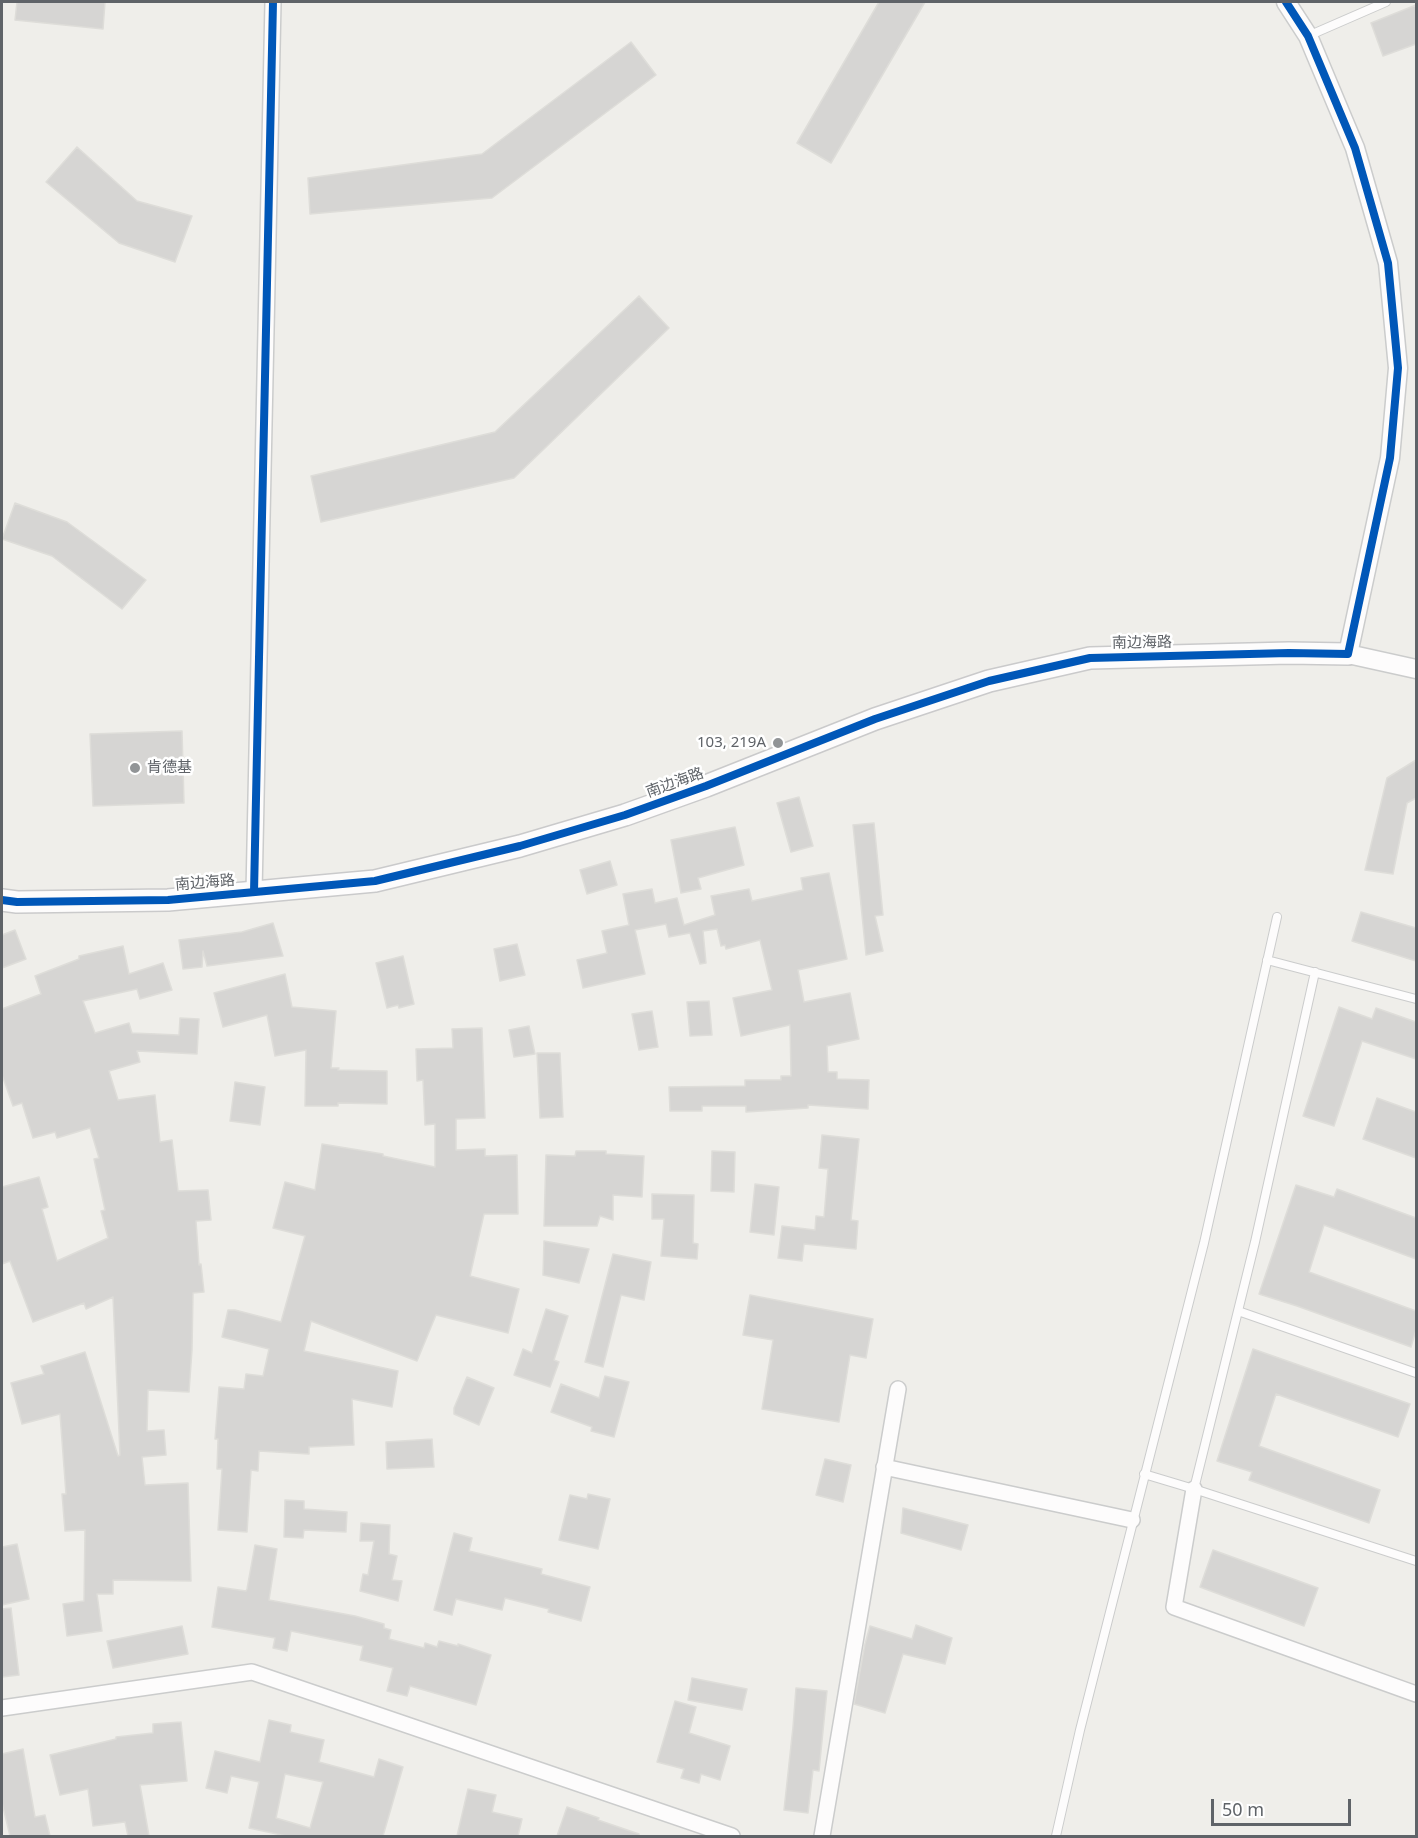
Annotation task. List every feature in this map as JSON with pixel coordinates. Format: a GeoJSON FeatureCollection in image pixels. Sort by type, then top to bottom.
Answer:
{"type":"FeatureCollection","features":[{"type":"Feature","properties":{"kind":"main road","name":"南边海路"},"geometry":{"type":"LineString","coordinates":[[2,900],[17,902],[168,900],[375,881],[520,846],[625,815],[706,786],[875,719],[977,685],[1090,658],[1289,653],[1348,654]]}},
{"type":"Feature","properties":{"kind":"street"},"geometry":{"type":"LineString","coordinates":[[254,892],[273,2]]}},
{"type":"Feature","properties":{"kind":"street"},"geometry":{"type":"LineString","coordinates":[[1286,2],[1308,36],[1355,148],[1388,263],[1398,368],[1390,458],[1348,654]]}},
{"type":"Feature","properties":{"kind":"street","name":"南边海路"},"geometry":{"type":"LineString","coordinates":[[1348,654],[1416,669]]}},
{"type":"Feature","properties":{"kind":"street"},"geometry":{"type":"LineString","coordinates":[[822,1836],[898,1389]]}},
{"type":"Feature","properties":{"kind":"street"},"geometry":{"type":"LineString","coordinates":[[884,1467],[1132,1520]]}},
{"type":"Feature","properties":{"kind":"street"},"geometry":{"type":"LineString","coordinates":[[1194,1489],[1174,1607],[1416,1694]]}},
{"type":"Feature","properties":{"kind":"street"},"geometry":{"type":"LineString","coordinates":[[2,1708],[252,1672],[732,1836]]}},
{"type":"Feature","properties":{"kind":"lane"},"geometry":{"type":"LineString","coordinates":[[1308,36],[1386,2]]}},
{"type":"Feature","properties":{"kind":"lane"},"geometry":{"type":"LineString","coordinates":[[1056,1836],[1132,1520],[1204,1243],[1277,917]]}},
{"type":"Feature","properties":{"kind":"lane"},"geometry":{"type":"LineString","coordinates":[[1267,960],[1416,999]]}},
{"type":"Feature","properties":{"kind":"lane"},"geometry":{"type":"LineString","coordinates":[[1194,1489],[1238,1311],[1316,972]]}},
{"type":"Feature","properties":{"kind":"lane"},"geometry":{"type":"LineString","coordinates":[[1238,1311],[1416,1373]]}},
{"type":"Feature","properties":{"kind":"lane"},"geometry":{"type":"LineString","coordinates":[[1144,1474],[1416,1561]]}},
{"type":"Feature","properties":{"kind":"building"},"geometry":{"type":"Polygon","coordinates":[[[17,2],[105,2],[103,29],[15,20],[17,2]]]}},
{"type":"Feature","properties":{"kind":"building"},"geometry":{"type":"Polygon","coordinates":[[[879,2],[925,2],[831,163],[797,143],[879,2]]]}},
{"type":"Feature","properties":{"kind":"building"},"geometry":{"type":"Polygon","coordinates":[[[1416,5],[1416,44],[1383,56],[1371,23],[1416,5]]]}},
{"type":"Feature","properties":{"kind":"building"},"geometry":{"type":"Polygon","coordinates":[[[631,42],[656,75],[492,198],[310,214],[308,178],[482,154],[631,42]]]}},
{"type":"Feature","properties":{"kind":"building"},"geometry":{"type":"Polygon","coordinates":[[[77,147],[137,201],[192,216],[175,262],[119,243],[46,182],[77,147]]]}},
{"type":"Feature","properties":{"kind":"building"},"geometry":{"type":"Polygon","coordinates":[[[639,296],[669,328],[514,478],[321,522],[311,476],[495,432],[639,296]]]}},
{"type":"Feature","properties":{"kind":"building"},"geometry":{"type":"Polygon","coordinates":[[[15,503],[67,522],[146,580],[122,609],[52,556],[2,539],[15,503]]]}},
{"type":"Feature","properties":{"kind":"building"},"geometry":{"type":"Polygon","coordinates":[[[182,731],[184,803],[93,806],[90,734],[182,731]]]}},
{"type":"Feature","properties":{"kind":"building"},"geometry":{"type":"Polygon","coordinates":[[[1416,760],[1416,798],[1407,803],[1393,874],[1365,870],[1387,778],[1416,760]]]}},
{"type":"Feature","properties":{"kind":"building"},"geometry":{"type":"Polygon","coordinates":[[[799,797],[813,846],[791,852],[777,803],[799,797]]]}},
{"type":"Feature","properties":{"kind":"building"},"geometry":{"type":"Polygon","coordinates":[[[874,823],[883,915],[875,916],[883,951],[866,955],[853,825],[874,823]]]}},
{"type":"Feature","properties":{"kind":"building"},"geometry":{"type":"Polygon","coordinates":[[[735,827],[744,865],[698,878],[701,889],[681,893],[671,840],[735,827]]]}},
{"type":"Feature","properties":{"kind":"building"},"geometry":{"type":"Polygon","coordinates":[[[610,861],[617,885],[587,894],[580,870],[610,861]]]}},
{"type":"Feature","properties":{"kind":"building"},"geometry":{"type":"Polygon","coordinates":[[[829,873],[847,959],[798,970],[804,1002],[850,993],[859,1039],[827,1046],[828,1072],[837,1072],[837,1079],[869,1080],[868,1109],[808,1105],[808,1108],[746,1112],[746,1106],[702,1106],[702,1111],[670,1111],[669,1087],[745,1086],[745,1080],[781,1080],[781,1076],[791,1076],[790,1025],[741,1036],[733,998],[772,990],[760,940],[726,949],[725,945],[721,946],[717,929],[703,931],[706,963],[700,964],[690,933],[669,937],[666,924],[635,930],[645,974],[583,988],[577,960],[607,953],[602,931],[629,925],[623,894],[652,889],[655,903],[677,898],[684,925],[715,915],[711,896],[749,889],[752,901],[803,890],[801,878],[829,873]]]}},
{"type":"Feature","properties":{"kind":"building"},"geometry":{"type":"Polygon","coordinates":[[[1361,912],[1416,928],[1416,961],[1352,941],[1361,912]]]}},
{"type":"Feature","properties":{"kind":"building"},"geometry":{"type":"Polygon","coordinates":[[[273,923],[283,956],[207,966],[203,951],[202,967],[183,969],[179,940],[242,932],[273,923]]]}},
{"type":"Feature","properties":{"kind":"building"},"geometry":{"type":"Polygon","coordinates":[[[15,930],[26,959],[2,968],[2,935],[15,930]]]}},
{"type":"Feature","properties":{"kind":"building"},"geometry":{"type":"Polygon","coordinates":[[[517,944],[525,975],[500,981],[494,949],[517,944]]]}},
{"type":"Feature","properties":{"kind":"building"},"geometry":{"type":"Polygon","coordinates":[[[123,946],[129,974],[163,963],[172,990],[140,999],[137,989],[83,1001],[95,1033],[129,1023],[132,1033],[179,1035],[180,1018],[199,1019],[197,1054],[137,1051],[140,1062],[109,1071],[118,1100],[155,1095],[160,1142],[172,1140],[178,1191],[208,1190],[211,1220],[196,1221],[199,1265],[201,1264],[204,1292],[193,1293],[189,1392],[148,1390],[147,1431],[164,1430],[166,1455],[142,1457],[145,1485],[188,1483],[191,1581],[113,1580],[113,1594],[97,1594],[102,1631],[67,1636],[63,1604],[84,1601],[85,1530],[65,1531],[62,1494],[66,1494],[60,1414],[22,1424],[11,1383],[44,1374],[41,1366],[85,1352],[118,1456],[120,1455],[113,1297],[86,1309],[84,1303],[33,1322],[10,1261],[2,1264],[2,1187],[39,1177],[48,1207],[42,1209],[57,1261],[108,1238],[101,1211],[105,1210],[94,1159],[99,1158],[90,1128],[57,1138],[55,1132],[33,1138],[22,1103],[13,1106],[2,1075],[2,1009],[41,994],[35,976],[79,959],[79,956],[123,946]]]}},
{"type":"Feature","properties":{"kind":"building"},"geometry":{"type":"Polygon","coordinates":[[[403,956],[414,1004],[387,1008],[376,963],[403,956]]]}},
{"type":"Feature","properties":{"kind":"building"},"geometry":{"type":"Polygon","coordinates":[[[285,974],[292,1007],[336,1011],[331,1068],[387,1071],[387,1104],[338,1103],[338,1106],[305,1106],[306,1050],[275,1056],[267,1015],[223,1027],[214,993],[285,974]]]}},
{"type":"Feature","properties":{"kind":"building"},"geometry":{"type":"Polygon","coordinates":[[[709,1001],[712,1035],[690,1036],[687,1002],[709,1001]]]}},
{"type":"Feature","properties":{"kind":"building"},"geometry":{"type":"Polygon","coordinates":[[[1339,1007],[1372,1019],[1376,1008],[1416,1022],[1416,1059],[1362,1041],[1334,1126],[1303,1116],[1339,1007]]]}},
{"type":"Feature","properties":{"kind":"building"},"geometry":{"type":"Polygon","coordinates":[[[652,1011],[658,1047],[639,1050],[632,1014],[652,1011]]]}},
{"type":"Feature","properties":{"kind":"building"},"geometry":{"type":"Polygon","coordinates":[[[529,1026],[535,1054],[514,1057],[509,1030],[529,1026]]]}},
{"type":"Feature","properties":{"kind":"building"},"geometry":{"type":"Polygon","coordinates":[[[482,1028],[485,1118],[456,1119],[456,1150],[485,1149],[485,1156],[517,1155],[518,1214],[484,1214],[470,1276],[519,1289],[508,1333],[436,1315],[417,1361],[311,1321],[304,1351],[398,1371],[392,1407],[352,1399],[354,1445],[309,1447],[309,1454],[259,1451],[258,1471],[251,1470],[247,1532],[218,1530],[222,1469],[217,1469],[218,1439],[215,1439],[219,1387],[244,1389],[246,1374],[263,1376],[269,1349],[222,1337],[228,1310],[281,1322],[305,1236],[273,1228],[285,1182],[315,1190],[322,1144],[383,1154],[383,1156],[435,1167],[435,1124],[425,1125],[423,1080],[417,1081],[416,1049],[453,1048],[452,1029],[482,1028]]]}},
{"type":"Feature","properties":{"kind":"building"},"geometry":{"type":"Polygon","coordinates":[[[537,1053],[560,1053],[563,1117],[540,1118],[537,1053]]]}},
{"type":"Feature","properties":{"kind":"building"},"geometry":{"type":"Polygon","coordinates":[[[235,1082],[265,1087],[260,1125],[230,1121],[235,1082]]]}},
{"type":"Feature","properties":{"kind":"building"},"geometry":{"type":"Polygon","coordinates":[[[1377,1098],[1416,1112],[1416,1158],[1363,1139],[1377,1098]]]}},
{"type":"Feature","properties":{"kind":"building"},"geometry":{"type":"Polygon","coordinates":[[[822,1135],[859,1139],[851,1220],[858,1221],[856,1249],[804,1244],[802,1261],[778,1258],[782,1226],[815,1230],[816,1216],[824,1217],[828,1169],[819,1168],[822,1135]]]}},
{"type":"Feature","properties":{"kind":"building"},"geometry":{"type":"Polygon","coordinates":[[[576,1151],[606,1151],[606,1154],[644,1156],[642,1197],[613,1195],[613,1220],[600,1216],[597,1226],[544,1226],[546,1155],[575,1156],[576,1151]]]}},
{"type":"Feature","properties":{"kind":"building"},"geometry":{"type":"Polygon","coordinates":[[[712,1151],[735,1152],[734,1192],[711,1191],[712,1151]]]}},
{"type":"Feature","properties":{"kind":"building"},"geometry":{"type":"Polygon","coordinates":[[[755,1184],[779,1187],[774,1235],[750,1232],[755,1184]]]}},
{"type":"Feature","properties":{"kind":"building"},"geometry":{"type":"Polygon","coordinates":[[[1296,1185],[1334,1197],[1337,1189],[1416,1218],[1416,1259],[1324,1225],[1309,1272],[1416,1311],[1416,1330],[1411,1347],[1259,1294],[1296,1185]]]}},
{"type":"Feature","properties":{"kind":"building"},"geometry":{"type":"Polygon","coordinates":[[[652,1194],[694,1195],[693,1243],[698,1244],[697,1259],[661,1256],[664,1219],[652,1219],[652,1194]]]}},
{"type":"Feature","properties":{"kind":"building"},"geometry":{"type":"Polygon","coordinates":[[[544,1241],[589,1249],[579,1283],[543,1275],[544,1241]]]}},
{"type":"Feature","properties":{"kind":"building"},"geometry":{"type":"Polygon","coordinates":[[[613,1254],[651,1262],[644,1300],[621,1295],[603,1367],[585,1362],[613,1254]]]}},
{"type":"Feature","properties":{"kind":"building"},"geometry":{"type":"Polygon","coordinates":[[[750,1295],[873,1319],[866,1358],[850,1355],[839,1422],[762,1409],[773,1340],[743,1335],[750,1295]]]}},
{"type":"Feature","properties":{"kind":"building"},"geometry":{"type":"Polygon","coordinates":[[[546,1309],[568,1316],[554,1360],[559,1362],[550,1387],[514,1375],[523,1349],[532,1353],[546,1309]]]}},
{"type":"Feature","properties":{"kind":"building"},"geometry":{"type":"Polygon","coordinates":[[[1253,1349],[1410,1404],[1398,1437],[1276,1394],[1259,1446],[1380,1490],[1369,1523],[1249,1480],[1252,1472],[1217,1461],[1253,1349]]]}},
{"type":"Feature","properties":{"kind":"building"},"geometry":{"type":"Polygon","coordinates":[[[605,1376],[629,1382],[614,1437],[591,1431],[592,1427],[551,1412],[561,1384],[599,1398],[605,1376]]]}},
{"type":"Feature","properties":{"kind":"building"},"geometry":{"type":"Polygon","coordinates":[[[467,1377],[494,1388],[479,1425],[454,1414],[454,1408],[467,1377]]]}},
{"type":"Feature","properties":{"kind":"building"},"geometry":{"type":"Polygon","coordinates":[[[432,1439],[434,1467],[387,1469],[386,1442],[432,1439]]]}},
{"type":"Feature","properties":{"kind":"building"},"geometry":{"type":"Polygon","coordinates":[[[825,1459],[851,1465],[843,1502],[816,1495],[825,1459]]]}},
{"type":"Feature","properties":{"kind":"building"},"geometry":{"type":"Polygon","coordinates":[[[588,1494],[610,1499],[598,1549],[559,1540],[570,1495],[587,1499],[588,1494]]]}},
{"type":"Feature","properties":{"kind":"building"},"geometry":{"type":"Polygon","coordinates":[[[285,1500],[304,1501],[304,1509],[347,1512],[346,1532],[304,1530],[303,1538],[284,1537],[285,1500]]]}},
{"type":"Feature","properties":{"kind":"building"},"geometry":{"type":"Polygon","coordinates":[[[903,1508],[968,1525],[961,1550],[901,1533],[903,1508]]]}},
{"type":"Feature","properties":{"kind":"building"},"geometry":{"type":"Polygon","coordinates":[[[361,1523],[390,1525],[389,1554],[397,1556],[392,1580],[402,1581],[398,1601],[360,1591],[363,1574],[368,1575],[374,1541],[360,1541],[361,1523]]]}},
{"type":"Feature","properties":{"kind":"building"},"geometry":{"type":"Polygon","coordinates":[[[454,1533],[472,1538],[469,1551],[542,1569],[541,1574],[590,1587],[581,1621],[548,1612],[549,1609],[505,1598],[502,1610],[456,1599],[452,1615],[434,1610],[454,1533]]]}},
{"type":"Feature","properties":{"kind":"building"},"geometry":{"type":"Polygon","coordinates":[[[17,1544],[29,1599],[2,1605],[2,1547],[17,1544]]]}},
{"type":"Feature","properties":{"kind":"building"},"geometry":{"type":"Polygon","coordinates":[[[255,1545],[277,1549],[269,1600],[355,1616],[384,1624],[384,1628],[391,1630],[389,1639],[424,1648],[425,1643],[437,1647],[439,1641],[458,1646],[458,1644],[491,1655],[476,1705],[410,1686],[407,1696],[387,1691],[393,1668],[360,1660],[363,1646],[291,1631],[287,1651],[273,1648],[275,1638],[212,1627],[218,1587],[246,1591],[255,1545]]]}},
{"type":"Feature","properties":{"kind":"building"},"geometry":{"type":"Polygon","coordinates":[[[1213,1550],[1318,1588],[1304,1626],[1200,1587],[1213,1550]]]}},
{"type":"Feature","properties":{"kind":"building"},"geometry":{"type":"Polygon","coordinates":[[[11,1608],[19,1675],[2,1677],[2,1609],[11,1608]]]}},
{"type":"Feature","properties":{"kind":"building"},"geometry":{"type":"Polygon","coordinates":[[[916,1625],[952,1638],[945,1664],[903,1654],[885,1713],[854,1704],[870,1626],[912,1639],[916,1625]]]}},
{"type":"Feature","properties":{"kind":"building"},"geometry":{"type":"Polygon","coordinates":[[[182,1626],[188,1654],[113,1668],[107,1641],[182,1626]]]}},
{"type":"Feature","properties":{"kind":"building"},"geometry":{"type":"Polygon","coordinates":[[[692,1678],[747,1689],[742,1710],[688,1700],[692,1678]]]}},
{"type":"Feature","properties":{"kind":"building"},"geometry":{"type":"Polygon","coordinates":[[[796,1688],[827,1691],[819,1771],[813,1770],[808,1813],[784,1810],[796,1688]]]}},
{"type":"Feature","properties":{"kind":"building"},"geometry":{"type":"Polygon","coordinates":[[[675,1701],[696,1707],[689,1733],[730,1746],[720,1780],[701,1774],[699,1783],[681,1778],[684,1769],[657,1762],[675,1701]]]}},
{"type":"Feature","properties":{"kind":"building"},"geometry":{"type":"Polygon","coordinates":[[[269,1720],[291,1725],[290,1732],[324,1740],[319,1762],[374,1777],[379,1759],[403,1767],[383,1836],[286,1836],[249,1828],[259,1782],[231,1776],[227,1793],[206,1788],[215,1751],[260,1762],[269,1720]],[[285,1774],[276,1818],[310,1828],[323,1782],[285,1774]]]}},
{"type":"Feature","properties":{"kind":"building"},"geometry":{"type":"Polygon","coordinates":[[[181,1722],[187,1781],[140,1785],[149,1836],[128,1836],[125,1822],[93,1826],[88,1789],[60,1795],[50,1755],[116,1739],[116,1737],[153,1733],[153,1724],[181,1722]]]}},
{"type":"Feature","properties":{"kind":"building"},"geometry":{"type":"Polygon","coordinates":[[[23,1749],[35,1817],[45,1815],[50,1836],[10,1836],[2,1803],[2,1754],[23,1749]]]}},
{"type":"Feature","properties":{"kind":"building"},"geometry":{"type":"Polygon","coordinates":[[[468,1789],[496,1795],[492,1812],[522,1819],[518,1836],[457,1836],[468,1789]]]}},
{"type":"Feature","properties":{"kind":"building"},"geometry":{"type":"Polygon","coordinates":[[[567,1807],[639,1834],[639,1836],[557,1836],[567,1807]]]}},
{"type":"Feature","properties":{"kind":"cycle path"},"geometry":{"type":"LineString","coordinates":[[254,892],[273,2]]}},
{"type":"Feature","properties":{"kind":"cycle path"},"geometry":{"type":"LineString","coordinates":[[2,900],[17,902],[168,900],[375,881],[520,846],[625,815],[706,786],[875,719],[989,681],[1090,658],[1289,653],[1348,654],[1390,458],[1398,368],[1388,263],[1355,148],[1308,36],[1286,2]]}},
{"type":"Feature","properties":{"kind":"place","name":"103, 219A"},"geometry":{"type":"Point","coordinates":[778,743]}},
{"type":"Feature","properties":{"kind":"place","name":"肯德基"},"geometry":{"type":"Point","coordinates":[135,768]}}]}
